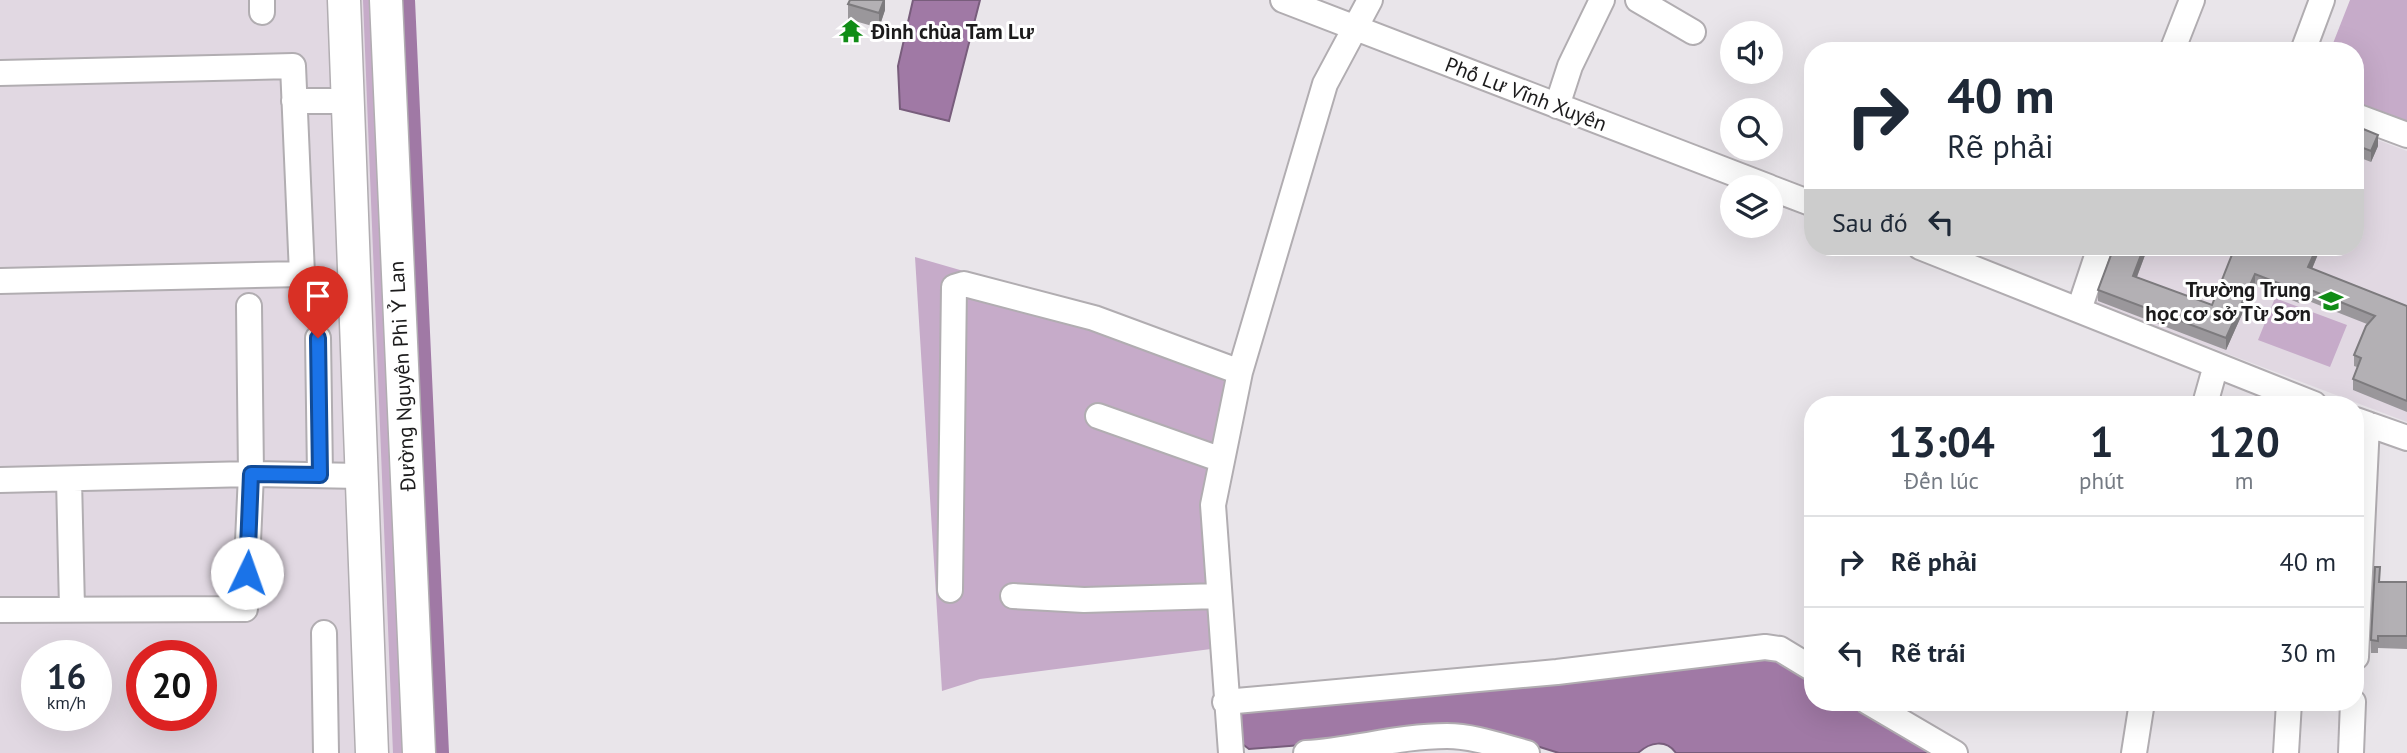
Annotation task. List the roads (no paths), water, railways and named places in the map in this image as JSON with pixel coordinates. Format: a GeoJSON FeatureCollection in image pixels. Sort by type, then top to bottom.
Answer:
{"type":"FeatureCollection","features":[{"type":"Feature","properties":{"kind":"main road","name":"Đường Nguyên Phi Ỷ Lan"},"geometry":{"type":"LineString","coordinates":[[344,0],[372,753]]}},
{"type":"Feature","properties":{"kind":"main road","name":"Đường Nguyên Phi Ỷ Lan"},"geometry":{"type":"LineString","coordinates":[[386,0],[419,753]]}},
{"type":"Feature","properties":{"kind":"street","name":"Phố Lư Vĩnh Xuyên"},"geometry":{"type":"LineString","coordinates":[[1283,0],[1736,175]]}},
{"type":"Feature","properties":{"kind":"street"},"geometry":{"type":"LineString","coordinates":[[1231,753],[1213,506],[1240,372],[1325,84],[1370,0]]}},
{"type":"Feature","properties":{"kind":"street"},"geometry":{"type":"LineString","coordinates":[[1557,106],[1570,66],[1602,0]]}},
{"type":"Feature","properties":{"kind":"street"},"geometry":{"type":"LineString","coordinates":[[1638,0],[1693,32]]}},
{"type":"Feature","properties":{"kind":"street"},"geometry":{"type":"LineString","coordinates":[[2176,42],[2192,0]]}},
{"type":"Feature","properties":{"kind":"street"},"geometry":{"type":"LineString","coordinates":[[2306,42],[2322,0]]}},
{"type":"Feature","properties":{"kind":"street"},"geometry":{"type":"LineString","coordinates":[[0,73],[293,66],[302,274],[0,281]]}},
{"type":"Feature","properties":{"kind":"street"},"geometry":{"type":"LineString","coordinates":[[294,101],[347,101]]}},
{"type":"Feature","properties":{"kind":"street"},"geometry":{"type":"LineString","coordinates":[[2364,119],[2407,135]]}},
{"type":"Feature","properties":{"kind":"street","name":"Phố Lư Vĩnh Xuyên"},"geometry":{"type":"LineString","coordinates":[[1783,193],[1804,201]]}},
{"type":"Feature","properties":{"kind":"street"},"geometry":{"type":"LineString","coordinates":[[1943,256],[2290,396]]}},
{"type":"Feature","properties":{"kind":"street"},"geometry":{"type":"LineString","coordinates":[[2079,310],[2097,256]]}},
{"type":"Feature","properties":{"kind":"street"},"geometry":{"type":"LineString","coordinates":[[950,590],[954,287],[964,284],[1094,318],[1240,372]]}},
{"type":"Feature","properties":{"kind":"street"},"geometry":{"type":"LineString","coordinates":[[0,610],[245,609],[251,474],[249,306]]}},
{"type":"Feature","properties":{"kind":"street"},"geometry":{"type":"LineString","coordinates":[[318,338],[320,475]]}},
{"type":"Feature","properties":{"kind":"street"},"geometry":{"type":"LineString","coordinates":[[2207,396],[2216,365]]}},
{"type":"Feature","properties":{"kind":"street"},"geometry":{"type":"LineString","coordinates":[[1098,416],[1222,460]]}},
{"type":"Feature","properties":{"kind":"street"},"geometry":{"type":"LineString","coordinates":[[2364,423],[2407,438]]}},
{"type":"Feature","properties":{"kind":"street"},"geometry":{"type":"LineString","coordinates":[[0,480],[251,474],[361,476]]}},
{"type":"Feature","properties":{"kind":"street"},"geometry":{"type":"LineString","coordinates":[[69,479],[72,608]]}},
{"type":"Feature","properties":{"kind":"street"},"geometry":{"type":"LineString","coordinates":[[1013,596],[1084,600],[1218,596]]}},
{"type":"Feature","properties":{"kind":"street"},"geometry":{"type":"LineString","coordinates":[[324,633],[326,753]]}},
{"type":"Feature","properties":{"kind":"street"},"geometry":{"type":"LineString","coordinates":[[1226,710],[1765,647],[1780,649],[1804,664]]}},
{"type":"Feature","properties":{"kind":"street"},"geometry":{"type":"LineString","coordinates":[[1883,711],[1955,753]]}},
{"type":"Feature","properties":{"kind":"street"},"geometry":{"type":"LineString","coordinates":[[2134,753],[2141,711]]}},
{"type":"Feature","properties":{"kind":"street"},"geometry":{"type":"LineString","coordinates":[[2286,753],[2288,711]]}},
{"type":"Feature","properties":{"kind":"street"},"geometry":{"type":"LineString","coordinates":[[2351,753],[2353,711]]}},
{"type":"Feature","properties":{"kind":"street"},"geometry":{"type":"LineString","coordinates":[[1306,753],[1342,751],[1408,737],[1450,736],[1527,753]]}},
{"type":"Feature","properties":{"kind":"waterway"},"geometry":{"type":"LineString","coordinates":[[406,0],[440,753]]}},
{"type":"Feature","properties":{"kind":"place","name":"Đình chùa Tam Lư"},"geometry":{"type":"Point","coordinates":[851,31]}},
{"type":"Feature","properties":{"kind":"place","name":"Trường Trung học cơ sở Từ Sơn"},"geometry":{"type":"Point","coordinates":[2331,301]}}]}
